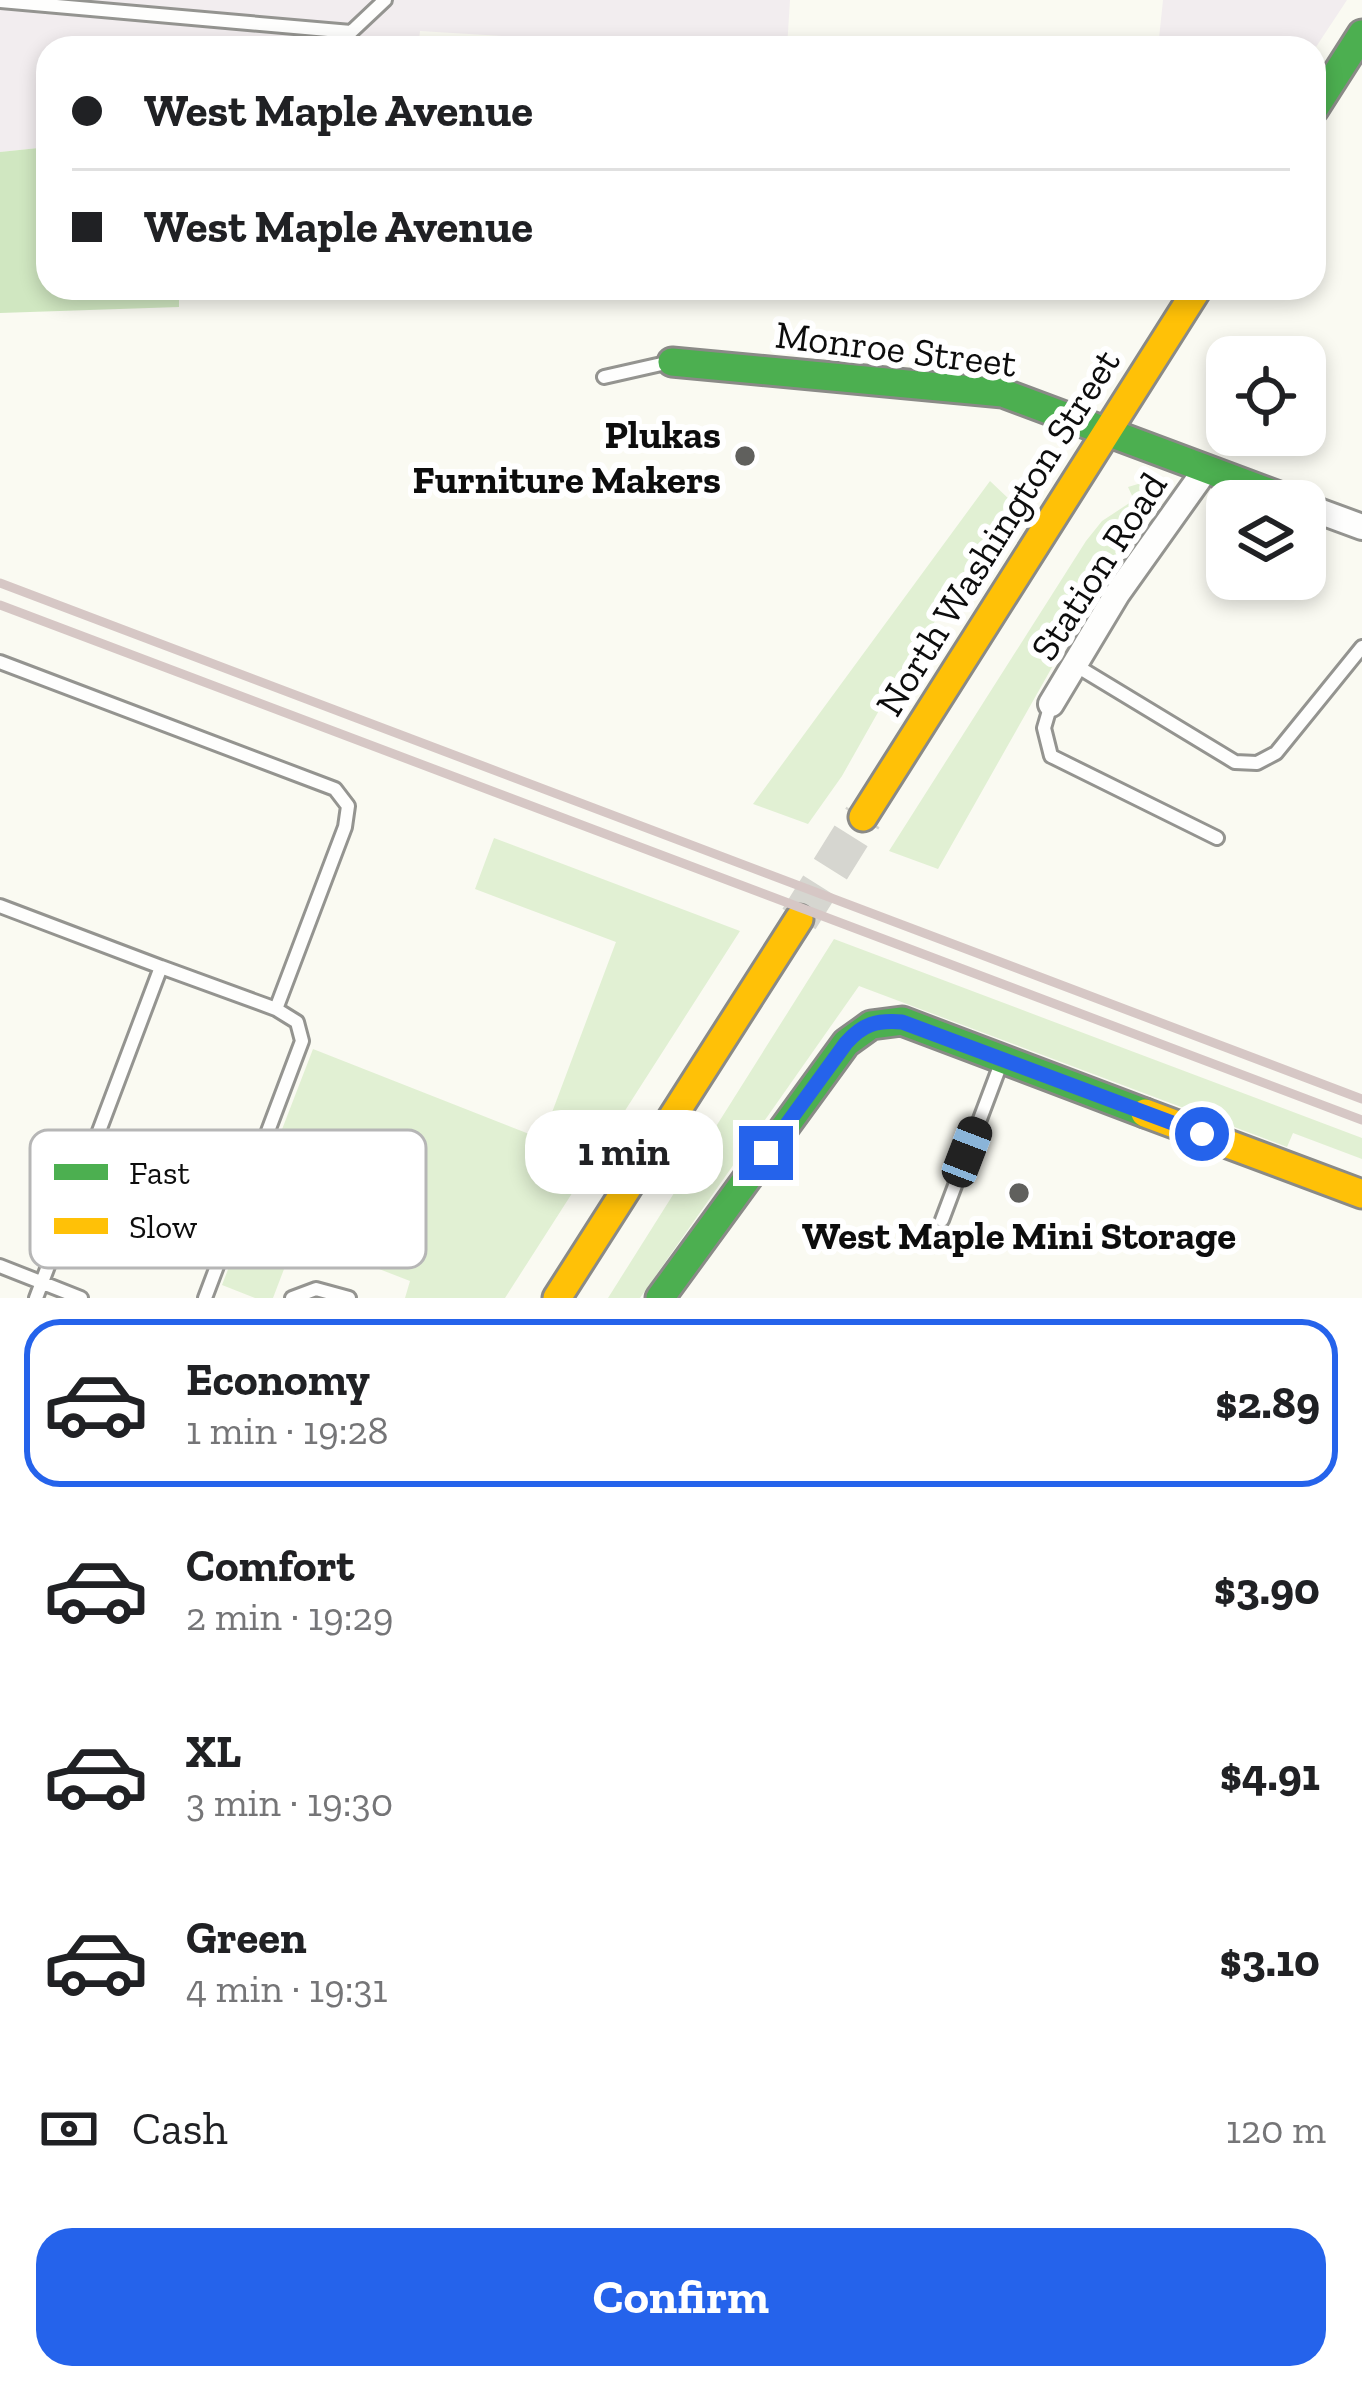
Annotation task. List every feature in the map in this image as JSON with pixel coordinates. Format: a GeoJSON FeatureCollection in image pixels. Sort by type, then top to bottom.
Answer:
{"type":"FeatureCollection","features":[{"type":"Feature","properties":{"kind":"street"},"geometry":{"type":"LineString","coordinates":[[1326,90],[1362,34]]}},
{"type":"Feature","properties":{"kind":"street","name":"North Washington Street"},"geometry":{"type":"LineString","coordinates":[[863,817],[1190,300]]}},
{"type":"Feature","properties":{"kind":"street","name":"Monroe Street"},"geometry":{"type":"LineString","coordinates":[[672,362],[1004,393],[1236,480]]}},
{"type":"Feature","properties":{"kind":"street","name":"Station Road"},"geometry":{"type":"LineString","coordinates":[[1051,704],[1117,594],[1206,469]]}},
{"type":"Feature","properties":{"kind":"street"},"geometry":{"type":"LineString","coordinates":[[1326,514],[1362,527]]}},
{"type":"Feature","properties":{"kind":"street"},"geometry":{"type":"LineString","coordinates":[[557,1298],[799,919]]}},
{"type":"Feature","properties":{"kind":"street"},"geometry":{"type":"LineString","coordinates":[[660,1298],[861,1027],[880,1020],[902,1022],[1362,1194]]}},
{"type":"Feature","properties":{"kind":"lane"},"geometry":{"type":"LineString","coordinates":[[0,1],[351,32],[385,0]]}},
{"type":"Feature","properties":{"kind":"lane"},"geometry":{"type":"LineString","coordinates":[[604,377],[672,362]]}},
{"type":"Feature","properties":{"kind":"lane"},"geometry":{"type":"LineString","coordinates":[[1075,665],[1235,762],[1257,763],[1276,753],[1362,647]]}},
{"type":"Feature","properties":{"kind":"lane"},"geometry":{"type":"LineString","coordinates":[[0,662],[335,789],[348,806],[345,826],[276,1010]]}},
{"type":"Feature","properties":{"kind":"lane"},"geometry":{"type":"LineString","coordinates":[[1051,704],[1044,728],[1051,756],[1217,838]]}},
{"type":"Feature","properties":{"kind":"lane"},"geometry":{"type":"LineString","coordinates":[[0,906],[297,1022],[302,1041],[268,1130]]}},
{"type":"Feature","properties":{"kind":"lane"},"geometry":{"type":"LineString","coordinates":[[99,1130],[161,967]]}},
{"type":"Feature","properties":{"kind":"lane"},"geometry":{"type":"LineString","coordinates":[[942,1220],[1003,1059]]}},
{"type":"Feature","properties":{"kind":"lane"},"geometry":{"type":"LineString","coordinates":[[0,1266],[81,1298]]}},
{"type":"Feature","properties":{"kind":"lane"},"geometry":{"type":"LineString","coordinates":[[36,1298],[47,1268]]}},
{"type":"Feature","properties":{"kind":"lane"},"geometry":{"type":"LineString","coordinates":[[205,1298],[216,1268]]}},
{"type":"Feature","properties":{"kind":"lane"},"geometry":{"type":"LineString","coordinates":[[292,1298],[316,1289],[349,1298]]}},
{"type":"Feature","properties":{"kind":"shaded area"},"geometry":{"type":"Polygon","coordinates":[[[0,0],[790,0],[788,36],[502,36],[420,31],[419,36],[36,36],[36,148],[0,152],[0,0]]]}},
{"type":"Feature","properties":{"kind":"shaded area"},"geometry":{"type":"Polygon","coordinates":[[[1163,0],[1347,0],[1323,36],[1159,36],[1163,0]]]}},
{"type":"Feature","properties":{"kind":"green space"},"geometry":{"type":"Polygon","coordinates":[[[36,148],[36,300],[179,300],[179,307],[0,313],[0,152],[36,148]]]}},
{"type":"Feature","properties":{"kind":"green space"},"geometry":{"type":"Polygon","coordinates":[[[990,481],[1010,500],[1006,511],[808,824],[753,804],[990,481]]]}},
{"type":"Feature","properties":{"kind":"green space"},"geometry":{"type":"Polygon","coordinates":[[[1148,481],[1161,488],[1160,505],[1090,600],[938,869],[889,851],[1086,541],[1102,521],[1134,500],[1128,487],[1148,481]]]}},
{"type":"Feature","properties":{"kind":"green space"},"geometry":{"type":"Polygon","coordinates":[[[494,838],[740,931],[505,1298],[405,1298],[410,1281],[376,1268],[426,1268],[426,1130],[282,1130],[313,1049],[542,1139],[616,942],[475,889],[494,838]]]}},
{"type":"Feature","properties":{"kind":"green space"},"geometry":{"type":"Polygon","coordinates":[[[834,939],[1362,1138],[1362,1159],[1293,1133],[1287,1147],[859,986],[640,1298],[608,1298],[834,939]]]}},
{"type":"Feature","properties":{"kind":"green space"},"geometry":{"type":"Polygon","coordinates":[[[229,1268],[284,1268],[273,1298],[255,1298],[222,1285],[229,1268]]]}},
{"type":"Feature","properties":{"kind":"tunnel"},"geometry":{"type":"LineString","coordinates":[[799,919],[863,817]]}},
{"type":"Feature","properties":{"kind":"railway"},"geometry":{"type":"LineString","coordinates":[[0,583],[1362,1099]]}},
{"type":"Feature","properties":{"kind":"railway"},"geometry":{"type":"LineString","coordinates":[[0,605],[1362,1120]]}},
{"type":"Feature","properties":{"kind":"traffic: fast"},"geometry":{"type":"LineString","coordinates":[[1326,90],[1362,34]]}},
{"type":"Feature","properties":{"kind":"traffic: fast"},"geometry":{"type":"LineString","coordinates":[[672,362],[1003,393],[1236,480]]}},
{"type":"Feature","properties":{"kind":"traffic: fast"},"geometry":{"type":"LineString","coordinates":[[660,1298],[846,1043],[871,1025],[902,1021],[1145,1113]]}},
{"type":"Feature","properties":{"kind":"traffic: slow"},"geometry":{"type":"LineString","coordinates":[[863,817],[1190,300]]}},
{"type":"Feature","properties":{"kind":"traffic: slow"},"geometry":{"type":"LineString","coordinates":[[557,1298],[799,919]]}},
{"type":"Feature","properties":{"kind":"traffic: slow"},"geometry":{"type":"LineString","coordinates":[[1145,1113],[1362,1194]]}},
{"type":"Feature","properties":{"kind":"place","name":"Plukas Furniture Makers"},"geometry":{"type":"Point","coordinates":[745,456]}},
{"type":"Feature","properties":{"kind":"place","name":"West Maple Mini Storage"},"geometry":{"type":"Point","coordinates":[1019,1193]}},
{"type":"Feature","properties":{"kind":"route"},"geometry":{"type":"LineString","coordinates":[[766,1153],[846,1043],[861,1027],[880,1020],[902,1022],[1202,1134]]}}]}
